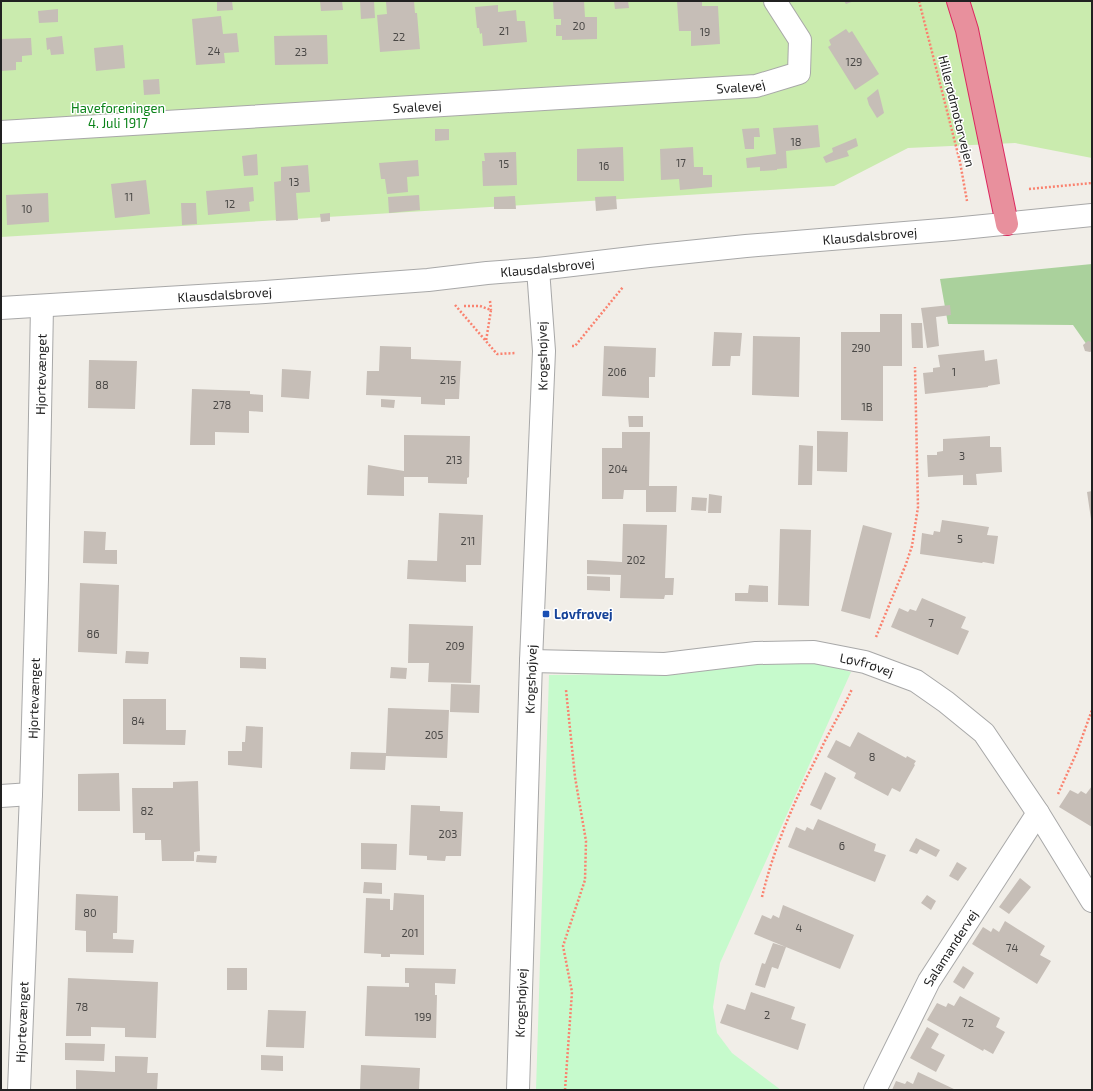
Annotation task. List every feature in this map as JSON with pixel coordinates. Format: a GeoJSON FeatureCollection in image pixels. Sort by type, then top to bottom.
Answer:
{"type":"FeatureCollection","features":[{"type":"Feature","properties":{"kind":"highway"},"geometry":{"type":"LineString","coordinates":[[958,1],[966,30],[1007,224]]}},
{"type":"Feature","properties":{"kind":"street","name":"Svalevej"},"geometry":{"type":"LineString","coordinates":[[1,132],[756,86],[799,73],[800,40],[775,1]]}},
{"type":"Feature","properties":{"kind":"street","name":"Klausdalsbrovej"},"geometry":{"type":"LineString","coordinates":[[1,308],[428,280],[746,246],[1007,224],[1092,215]]}},
{"type":"Feature","properties":{"kind":"street","name":"Krogshøjvej"},"geometry":{"type":"LineString","coordinates":[[518,1090],[531,661],[544,351],[538,269]]}},
{"type":"Feature","properties":{"kind":"street","name":"Hjortevænget"},"geometry":{"type":"LineString","coordinates":[[19,1090],[31,794],[42,306]]}},
{"type":"Feature","properties":{"kind":"street","name":"Løvfrøvej"},"geometry":{"type":"LineString","coordinates":[[531,661],[665,664],[756,653],[814,652],[865,662],[916,681],[946,702],[984,733],[1038,813],[1092,901]]}},
{"type":"Feature","properties":{"kind":"street"},"geometry":{"type":"LineString","coordinates":[[1,796],[31,794]]}},
{"type":"Feature","properties":{"kind":"street","name":"Salamandervej"},"geometry":{"type":"LineString","coordinates":[[874,1090],[929,981],[1038,813]]}},
{"type":"Feature","properties":{"kind":"path","name":"Hillerødmotorvejen"},"geometry":{"type":"LineString","coordinates":[[919,1],[960,162],[972,227]]}},
{"type":"Feature","properties":{"kind":"path"},"geometry":{"type":"LineString","coordinates":[[428,280],[455,306],[497,354],[544,351],[575,346],[649,256]]}},
{"type":"Feature","properties":{"kind":"path"},"geometry":{"type":"LineString","coordinates":[[455,306],[480,306],[491,310],[486,341]]}},
{"type":"Feature","properties":{"kind":"path"},"geometry":{"type":"LineString","coordinates":[[762,896],[766,878],[789,817],[820,749],[865,662],[912,546],[918,507],[915,367]]}},
{"type":"Feature","properties":{"kind":"path"},"geometry":{"type":"LineString","coordinates":[[563,662],[575,777],[586,841],[585,880],[563,946],[572,992],[565,1090]]}},
{"type":"Feature","properties":{"kind":"path"},"geometry":{"type":"LineString","coordinates":[[1038,813],[1053,803],[1076,754],[1092,710]]}},
{"type":"Feature","properties":{"kind":"green space","name":"Haveforeningen 4. Juli 1917"},"geometry":{"type":"Polygon","coordinates":[[[1,1],[1092,1],[1092,158],[1015,143],[908,148],[834,186],[1,237],[1,1]]]}},
{"type":"Feature","properties":{"kind":"green space"},"geometry":{"type":"Polygon","coordinates":[[[1092,264],[1092,352],[1073,325],[948,324],[940,279],[1092,264]]]}},
{"type":"Feature","properties":{"kind":"green space"},"geometry":{"type":"Polygon","coordinates":[[[763,662],[816,662],[851,672],[720,963],[713,1007],[717,1033],[732,1053],[781,1090],[536,1090],[549,675],[681,674],[763,662]]]}},
{"type":"Feature","properties":{"kind":"building"},"geometry":{"type":"Polygon","coordinates":[[[217,1],[232,1],[233,10],[217,11],[217,1]]]}},
{"type":"Feature","properties":{"kind":"building"},"geometry":{"type":"Polygon","coordinates":[[[320,1],[342,1],[343,10],[321,11],[320,1]]]}},
{"type":"Feature","properties":{"kind":"building"},"geometry":{"type":"Polygon","coordinates":[[[360,1],[374,1],[375,18],[361,19],[360,1]]]}},
{"type":"Feature","properties":{"kind":"building"},"geometry":{"type":"Polygon","coordinates":[[[414,1],[415,13],[417,13],[420,49],[380,52],[377,15],[387,14],[386,2],[414,1]]]}},
{"type":"Feature","properties":{"kind":"building"},"geometry":{"type":"Polygon","coordinates":[[[553,1],[584,1],[585,17],[597,17],[597,39],[562,40],[562,36],[556,36],[556,25],[561,25],[561,19],[554,19],[553,1]]]}},
{"type":"Feature","properties":{"kind":"building"},"geometry":{"type":"Polygon","coordinates":[[[614,1],[628,1],[629,8],[615,9],[614,1]]]}},
{"type":"Feature","properties":{"kind":"building"},"geometry":{"type":"Polygon","coordinates":[[[677,1],[702,1],[702,6],[718,6],[720,44],[691,46],[691,31],[679,31],[677,1]]]}},
{"type":"Feature","properties":{"kind":"building"},"geometry":{"type":"Polygon","coordinates":[[[844,1],[854,1],[846,4],[844,1]]]}},
{"type":"Feature","properties":{"kind":"building"},"geometry":{"type":"Polygon","coordinates":[[[498,5],[498,12],[516,10],[517,21],[525,21],[527,42],[483,46],[482,33],[480,34],[479,28],[477,28],[475,7],[498,5]]]}},
{"type":"Feature","properties":{"kind":"building"},"geometry":{"type":"Polygon","coordinates":[[[58,9],[58,22],[39,23],[38,11],[58,9]]]}},
{"type":"Feature","properties":{"kind":"building"},"geometry":{"type":"Polygon","coordinates":[[[221,16],[223,34],[237,33],[239,52],[224,53],[225,63],[196,65],[192,19],[221,16]]]}},
{"type":"Feature","properties":{"kind":"building"},"geometry":{"type":"Polygon","coordinates":[[[846,29],[849,33],[852,31],[879,74],[855,90],[828,47],[831,45],[829,40],[846,29]]]}},
{"type":"Feature","properties":{"kind":"building"},"geometry":{"type":"Polygon","coordinates":[[[327,35],[328,64],[275,65],[274,36],[327,35]]]}},
{"type":"Feature","properties":{"kind":"building"},"geometry":{"type":"Polygon","coordinates":[[[62,36],[64,54],[51,55],[50,49],[47,50],[46,38],[62,36]]]}},
{"type":"Feature","properties":{"kind":"building"},"geometry":{"type":"Polygon","coordinates":[[[31,38],[32,55],[22,56],[22,62],[16,62],[16,70],[1,71],[1,39],[31,38]]]}},
{"type":"Feature","properties":{"kind":"building"},"geometry":{"type":"Polygon","coordinates":[[[123,45],[125,68],[96,71],[94,48],[123,45]]]}},
{"type":"Feature","properties":{"kind":"building"},"geometry":{"type":"Polygon","coordinates":[[[159,79],[160,94],[144,95],[143,80],[159,79]]]}},
{"type":"Feature","properties":{"kind":"building"},"geometry":{"type":"Polygon","coordinates":[[[878,89],[884,113],[877,118],[869,105],[867,98],[878,89]]]}},
{"type":"Feature","properties":{"kind":"building"},"geometry":{"type":"Polygon","coordinates":[[[818,125],[820,147],[786,151],[787,168],[760,171],[760,167],[747,168],[746,158],[776,154],[773,128],[818,125]]]}},
{"type":"Feature","properties":{"kind":"building"},"geometry":{"type":"Polygon","coordinates":[[[759,128],[760,137],[754,137],[754,149],[745,149],[742,129],[759,128]]]}},
{"type":"Feature","properties":{"kind":"building"},"geometry":{"type":"Polygon","coordinates":[[[435,129],[449,129],[449,140],[435,141],[435,129]]]}},
{"type":"Feature","properties":{"kind":"building"},"geometry":{"type":"Polygon","coordinates":[[[856,138],[858,146],[847,151],[849,156],[826,163],[823,157],[833,152],[832,148],[856,138]]]}},
{"type":"Feature","properties":{"kind":"building"},"geometry":{"type":"Polygon","coordinates":[[[623,147],[624,181],[577,181],[577,149],[623,147]]]}},
{"type":"Feature","properties":{"kind":"building"},"geometry":{"type":"Polygon","coordinates":[[[693,147],[694,167],[703,167],[703,175],[712,175],[712,187],[680,190],[679,179],[661,180],[660,149],[693,147]]]}},
{"type":"Feature","properties":{"kind":"building"},"geometry":{"type":"Polygon","coordinates":[[[516,152],[517,185],[483,186],[482,161],[485,161],[484,153],[516,152]]]}},
{"type":"Feature","properties":{"kind":"building"},"geometry":{"type":"Polygon","coordinates":[[[257,154],[258,175],[244,176],[242,156],[257,154]]]}},
{"type":"Feature","properties":{"kind":"building"},"geometry":{"type":"Polygon","coordinates":[[[418,160],[419,176],[407,177],[408,192],[387,194],[385,179],[381,179],[379,163],[418,160]]]}},
{"type":"Feature","properties":{"kind":"building"},"geometry":{"type":"Polygon","coordinates":[[[308,165],[310,192],[296,193],[298,220],[276,221],[274,182],[281,181],[281,167],[308,165]]]}},
{"type":"Feature","properties":{"kind":"building"},"geometry":{"type":"Polygon","coordinates":[[[146,180],[150,214],[115,218],[111,184],[146,180]]]}},
{"type":"Feature","properties":{"kind":"building"},"geometry":{"type":"Polygon","coordinates":[[[253,187],[254,201],[249,202],[250,211],[208,215],[206,191],[253,187]]]}},
{"type":"Feature","properties":{"kind":"building"},"geometry":{"type":"Polygon","coordinates":[[[48,193],[49,222],[7,225],[6,195],[48,193]]]}},
{"type":"Feature","properties":{"kind":"building"},"geometry":{"type":"Polygon","coordinates":[[[419,195],[420,210],[389,213],[388,197],[419,195]]]}},
{"type":"Feature","properties":{"kind":"building"},"geometry":{"type":"Polygon","coordinates":[[[515,196],[516,209],[494,209],[494,197],[515,196]]]}},
{"type":"Feature","properties":{"kind":"building"},"geometry":{"type":"Polygon","coordinates":[[[616,196],[617,209],[596,211],[595,197],[616,196]]]}},
{"type":"Feature","properties":{"kind":"building"},"geometry":{"type":"Polygon","coordinates":[[[181,203],[196,203],[197,224],[182,225],[181,203]]]}},
{"type":"Feature","properties":{"kind":"building"},"geometry":{"type":"Polygon","coordinates":[[[330,213],[330,221],[321,222],[320,214],[330,213]]]}},
{"type":"Feature","properties":{"kind":"building"},"geometry":{"type":"Polygon","coordinates":[[[950,305],[951,315],[936,317],[939,346],[927,348],[921,308],[950,305]]]}},
{"type":"Feature","properties":{"kind":"building"},"geometry":{"type":"Polygon","coordinates":[[[880,314],[902,314],[902,366],[883,366],[883,421],[841,420],[841,332],[880,332],[880,314]]]}},
{"type":"Feature","properties":{"kind":"building"},"geometry":{"type":"Polygon","coordinates":[[[911,323],[922,323],[923,348],[912,348],[911,323]]]}},
{"type":"Feature","properties":{"kind":"building"},"geometry":{"type":"Polygon","coordinates":[[[714,332],[742,333],[740,356],[731,356],[730,366],[712,366],[714,332]]]}},
{"type":"Feature","properties":{"kind":"building"},"geometry":{"type":"Polygon","coordinates":[[[753,336],[800,337],[799,397],[752,395],[753,336]]]}},
{"type":"Feature","properties":{"kind":"building"},"geometry":{"type":"Polygon","coordinates":[[[1088,341],[1092,342],[1092,351],[1090,352],[1085,351],[1083,345],[1088,341]]]}},
{"type":"Feature","properties":{"kind":"building"},"geometry":{"type":"Polygon","coordinates":[[[380,346],[411,347],[411,359],[461,361],[459,399],[445,399],[445,405],[421,404],[421,397],[366,395],[367,371],[379,371],[380,346]]]}},
{"type":"Feature","properties":{"kind":"building"},"geometry":{"type":"Polygon","coordinates":[[[604,346],[656,348],[655,377],[649,377],[649,398],[602,396],[604,346]]]}},
{"type":"Feature","properties":{"kind":"building"},"geometry":{"type":"Polygon","coordinates":[[[984,350],[985,361],[997,359],[1000,384],[988,387],[925,394],[923,373],[933,372],[933,368],[940,367],[938,355],[984,350]]]}},
{"type":"Feature","properties":{"kind":"building"},"geometry":{"type":"Polygon","coordinates":[[[89,360],[137,361],[135,409],[88,408],[89,360]]]}},
{"type":"Feature","properties":{"kind":"building"},"geometry":{"type":"Polygon","coordinates":[[[282,369],[311,371],[309,399],[281,397],[282,369]]]}},
{"type":"Feature","properties":{"kind":"building"},"geometry":{"type":"Polygon","coordinates":[[[192,389],[250,391],[250,394],[263,395],[263,412],[249,411],[249,433],[215,432],[215,445],[190,445],[192,389]]]}},
{"type":"Feature","properties":{"kind":"building"},"geometry":{"type":"Polygon","coordinates":[[[381,399],[395,400],[394,408],[381,407],[381,399]]]}},
{"type":"Feature","properties":{"kind":"building"},"geometry":{"type":"Polygon","coordinates":[[[628,416],[643,416],[643,427],[629,427],[628,416]]]}},
{"type":"Feature","properties":{"kind":"building"},"geometry":{"type":"Polygon","coordinates":[[[817,431],[848,432],[847,472],[817,471],[817,431]]]}},
{"type":"Feature","properties":{"kind":"building"},"geometry":{"type":"Polygon","coordinates":[[[622,432],[650,432],[649,486],[677,486],[676,512],[646,512],[646,490],[624,490],[623,499],[602,499],[602,448],[622,448],[622,432]]]}},
{"type":"Feature","properties":{"kind":"building"},"geometry":{"type":"Polygon","coordinates":[[[404,435],[470,436],[469,477],[467,478],[467,484],[428,483],[428,477],[404,477],[404,496],[367,495],[368,465],[404,471],[404,435]]]}},
{"type":"Feature","properties":{"kind":"building"},"geometry":{"type":"Polygon","coordinates":[[[990,436],[990,447],[1001,447],[1002,472],[976,474],[977,485],[963,485],[963,475],[928,477],[927,455],[937,455],[937,452],[943,451],[943,439],[990,436]]]}},
{"type":"Feature","properties":{"kind":"building"},"geometry":{"type":"Polygon","coordinates":[[[799,445],[813,446],[812,485],[798,485],[799,445]]]}},
{"type":"Feature","properties":{"kind":"building"},"geometry":{"type":"Polygon","coordinates":[[[1092,491],[1092,519],[1091,519],[1087,492],[1092,491]]]}},
{"type":"Feature","properties":{"kind":"building"},"geometry":{"type":"Polygon","coordinates":[[[709,494],[722,496],[721,513],[708,513],[709,494]]]}},
{"type":"Feature","properties":{"kind":"building"},"geometry":{"type":"Polygon","coordinates":[[[692,497],[707,498],[706,511],[691,510],[692,497]]]}},
{"type":"Feature","properties":{"kind":"building"},"geometry":{"type":"Polygon","coordinates":[[[439,513],[483,515],[481,565],[466,565],[466,582],[407,579],[408,560],[437,561],[439,513]]]}},
{"type":"Feature","properties":{"kind":"building"},"geometry":{"type":"Polygon","coordinates":[[[942,520],[989,527],[987,535],[998,536],[994,564],[920,554],[922,533],[933,535],[934,531],[940,532],[942,520]]]}},
{"type":"Feature","properties":{"kind":"building"},"geometry":{"type":"Polygon","coordinates":[[[623,524],[667,525],[665,578],[674,578],[673,595],[665,595],[664,599],[620,598],[621,575],[587,574],[587,560],[622,562],[623,524]]]}},
{"type":"Feature","properties":{"kind":"building"},"geometry":{"type":"Polygon","coordinates":[[[863,525],[892,533],[870,619],[841,611],[863,525]]]}},
{"type":"Feature","properties":{"kind":"building"},"geometry":{"type":"Polygon","coordinates":[[[780,529],[811,530],[809,606],[778,605],[780,529]]]}},
{"type":"Feature","properties":{"kind":"building"},"geometry":{"type":"Polygon","coordinates":[[[84,531],[106,532],[105,550],[117,550],[117,564],[83,563],[84,531]]]}},
{"type":"Feature","properties":{"kind":"building"},"geometry":{"type":"Polygon","coordinates":[[[587,576],[610,577],[610,591],[587,590],[587,576]]]}},
{"type":"Feature","properties":{"kind":"building"},"geometry":{"type":"Polygon","coordinates":[[[80,583],[119,585],[117,654],[78,652],[80,583]]]}},
{"type":"Feature","properties":{"kind":"building"},"geometry":{"type":"Polygon","coordinates":[[[749,585],[768,586],[768,602],[735,601],[735,593],[748,593],[749,585]]]}},
{"type":"Feature","properties":{"kind":"building"},"geometry":{"type":"Polygon","coordinates":[[[922,598],[966,617],[961,628],[969,631],[958,655],[891,627],[899,608],[908,612],[910,609],[916,611],[922,598]]]}},
{"type":"Feature","properties":{"kind":"building"},"geometry":{"type":"Polygon","coordinates":[[[409,624],[473,626],[471,683],[428,682],[429,663],[408,663],[409,624]]]}},
{"type":"Feature","properties":{"kind":"building"},"geometry":{"type":"Polygon","coordinates":[[[126,651],[149,652],[148,664],[125,663],[126,651]]]}},
{"type":"Feature","properties":{"kind":"building"},"geometry":{"type":"Polygon","coordinates":[[[240,657],[266,658],[266,669],[240,668],[240,657]]]}},
{"type":"Feature","properties":{"kind":"building"},"geometry":{"type":"Polygon","coordinates":[[[391,667],[407,668],[406,679],[390,678],[391,667]]]}},
{"type":"Feature","properties":{"kind":"building"},"geometry":{"type":"Polygon","coordinates":[[[451,684],[480,685],[479,713],[450,712],[451,684]]]}},
{"type":"Feature","properties":{"kind":"building"},"geometry":{"type":"Polygon","coordinates":[[[123,699],[166,699],[166,730],[186,730],[185,745],[123,744],[123,699]]]}},
{"type":"Feature","properties":{"kind":"building"},"geometry":{"type":"Polygon","coordinates":[[[388,708],[449,710],[447,758],[386,756],[385,770],[350,769],[351,752],[386,753],[388,708]]]}},
{"type":"Feature","properties":{"kind":"building"},"geometry":{"type":"Polygon","coordinates":[[[246,726],[263,727],[262,768],[228,765],[228,751],[242,751],[242,742],[245,742],[246,726]]]}},
{"type":"Feature","properties":{"kind":"building"},"geometry":{"type":"Polygon","coordinates":[[[858,732],[906,758],[907,756],[916,761],[900,792],[892,788],[888,796],[854,778],[856,773],[827,757],[836,740],[850,747],[858,732]]]}},
{"type":"Feature","properties":{"kind":"building"},"geometry":{"type":"Polygon","coordinates":[[[825,772],[836,778],[821,810],[810,805],[825,772]]]}},
{"type":"Feature","properties":{"kind":"building"},"geometry":{"type":"Polygon","coordinates":[[[119,773],[120,811],[78,811],[78,774],[119,773]]]}},
{"type":"Feature","properties":{"kind":"building"},"geometry":{"type":"Polygon","coordinates":[[[198,781],[200,851],[194,852],[194,861],[162,861],[161,840],[145,840],[145,833],[133,833],[132,788],[173,788],[173,782],[198,781]]]}},
{"type":"Feature","properties":{"kind":"building"},"geometry":{"type":"Polygon","coordinates":[[[1092,786],[1092,827],[1059,807],[1070,790],[1078,794],[1081,791],[1086,794],[1092,786]]]}},
{"type":"Feature","properties":{"kind":"building"},"geometry":{"type":"Polygon","coordinates":[[[411,805],[440,806],[440,811],[463,812],[461,856],[446,856],[445,861],[427,860],[427,856],[409,855],[411,805]]]}},
{"type":"Feature","properties":{"kind":"building"},"geometry":{"type":"Polygon","coordinates":[[[818,819],[876,844],[874,851],[886,855],[875,882],[788,847],[796,827],[805,831],[807,827],[813,830],[818,819]]]}},
{"type":"Feature","properties":{"kind":"building"},"geometry":{"type":"Polygon","coordinates":[[[916,838],[940,850],[936,857],[920,849],[917,854],[909,851],[916,838]]]}},
{"type":"Feature","properties":{"kind":"building"},"geometry":{"type":"Polygon","coordinates":[[[361,843],[397,844],[396,870],[361,869],[361,843]]]}},
{"type":"Feature","properties":{"kind":"building"},"geometry":{"type":"Polygon","coordinates":[[[197,855],[217,856],[216,863],[196,862],[197,855]]]}},
{"type":"Feature","properties":{"kind":"building"},"geometry":{"type":"Polygon","coordinates":[[[957,862],[967,868],[958,881],[949,876],[957,862]]]}},
{"type":"Feature","properties":{"kind":"building"},"geometry":{"type":"Polygon","coordinates":[[[1020,878],[1031,887],[1009,914],[999,907],[1020,878]]]}},
{"type":"Feature","properties":{"kind":"building"},"geometry":{"type":"Polygon","coordinates":[[[364,882],[382,883],[382,894],[363,893],[364,882]]]}},
{"type":"Feature","properties":{"kind":"building"},"geometry":{"type":"Polygon","coordinates":[[[394,893],[424,895],[424,955],[390,954],[390,957],[381,957],[381,954],[364,953],[366,898],[390,899],[390,910],[393,910],[394,893]]]}},
{"type":"Feature","properties":{"kind":"building"},"geometry":{"type":"Polygon","coordinates":[[[76,894],[118,896],[117,933],[113,933],[113,939],[134,940],[133,953],[86,952],[86,931],[75,930],[76,894]]]}},
{"type":"Feature","properties":{"kind":"building"},"geometry":{"type":"Polygon","coordinates":[[[927,895],[936,901],[931,910],[921,903],[927,895]]]}},
{"type":"Feature","properties":{"kind":"building"},"geometry":{"type":"Polygon","coordinates":[[[783,905],[854,935],[840,969],[754,934],[762,915],[771,919],[773,915],[779,918],[783,905]]]}},
{"type":"Feature","properties":{"kind":"building"},"geometry":{"type":"Polygon","coordinates":[[[1005,921],[1045,946],[1040,955],[1051,961],[1037,984],[972,944],[983,927],[991,932],[993,928],[999,932],[1005,921]]]}},
{"type":"Feature","properties":{"kind":"building"},"geometry":{"type":"Polygon","coordinates":[[[773,943],[786,947],[778,969],[772,967],[765,988],[755,985],[762,963],[765,964],[773,943]]]}},
{"type":"Feature","properties":{"kind":"building"},"geometry":{"type":"Polygon","coordinates":[[[963,966],[974,973],[964,989],[953,982],[963,966]]]}},
{"type":"Feature","properties":{"kind":"building"},"geometry":{"type":"Polygon","coordinates":[[[227,968],[247,968],[247,990],[227,990],[227,968]]]}},
{"type":"Feature","properties":{"kind":"building"},"geometry":{"type":"Polygon","coordinates":[[[405,968],[456,969],[455,984],[435,983],[435,995],[437,995],[436,1038],[365,1036],[367,986],[409,987],[409,983],[405,983],[405,968]]]}},
{"type":"Feature","properties":{"kind":"building"},"geometry":{"type":"Polygon","coordinates":[[[68,978],[158,982],[156,1038],[125,1037],[125,1028],[91,1027],[91,1036],[66,1036],[68,978]]]}},
{"type":"Feature","properties":{"kind":"building"},"geometry":{"type":"Polygon","coordinates":[[[751,992],[795,1007],[791,1019],[806,1024],[798,1050],[720,1023],[727,1004],[745,1010],[751,992]]]}},
{"type":"Feature","properties":{"kind":"building"},"geometry":{"type":"Polygon","coordinates":[[[960,996],[1000,1018],[996,1027],[1005,1032],[993,1054],[984,1049],[983,1051],[927,1020],[937,1003],[946,1007],[948,1003],[954,1006],[960,996]]]}},
{"type":"Feature","properties":{"kind":"building"},"geometry":{"type":"Polygon","coordinates":[[[268,1010],[306,1011],[304,1048],[266,1047],[268,1010]]]}},
{"type":"Feature","properties":{"kind":"building"},"geometry":{"type":"Polygon","coordinates":[[[927,1027],[939,1034],[931,1048],[945,1055],[936,1072],[910,1058],[927,1027]]]}},
{"type":"Feature","properties":{"kind":"building"},"geometry":{"type":"Polygon","coordinates":[[[65,1043],[105,1044],[104,1061],[65,1060],[65,1043]]]}},
{"type":"Feature","properties":{"kind":"building"},"geometry":{"type":"Polygon","coordinates":[[[261,1055],[283,1056],[283,1071],[261,1070],[261,1055]]]}},
{"type":"Feature","properties":{"kind":"building"},"geometry":{"type":"Polygon","coordinates":[[[115,1056],[148,1057],[147,1073],[158,1073],[157,1090],[76,1090],[76,1070],[115,1072],[115,1056]]]}},
{"type":"Feature","properties":{"kind":"building"},"geometry":{"type":"Polygon","coordinates":[[[361,1065],[420,1068],[419,1090],[360,1090],[361,1065]]]}},
{"type":"Feature","properties":{"kind":"building"},"geometry":{"type":"Polygon","coordinates":[[[918,1072],[956,1090],[892,1090],[896,1081],[905,1084],[907,1081],[913,1084],[918,1072]]]}},
{"type":"Feature","properties":{"kind":"place","name":"Løvfrøvej"},"geometry":{"type":"Point","coordinates":[546,614]}}]}
